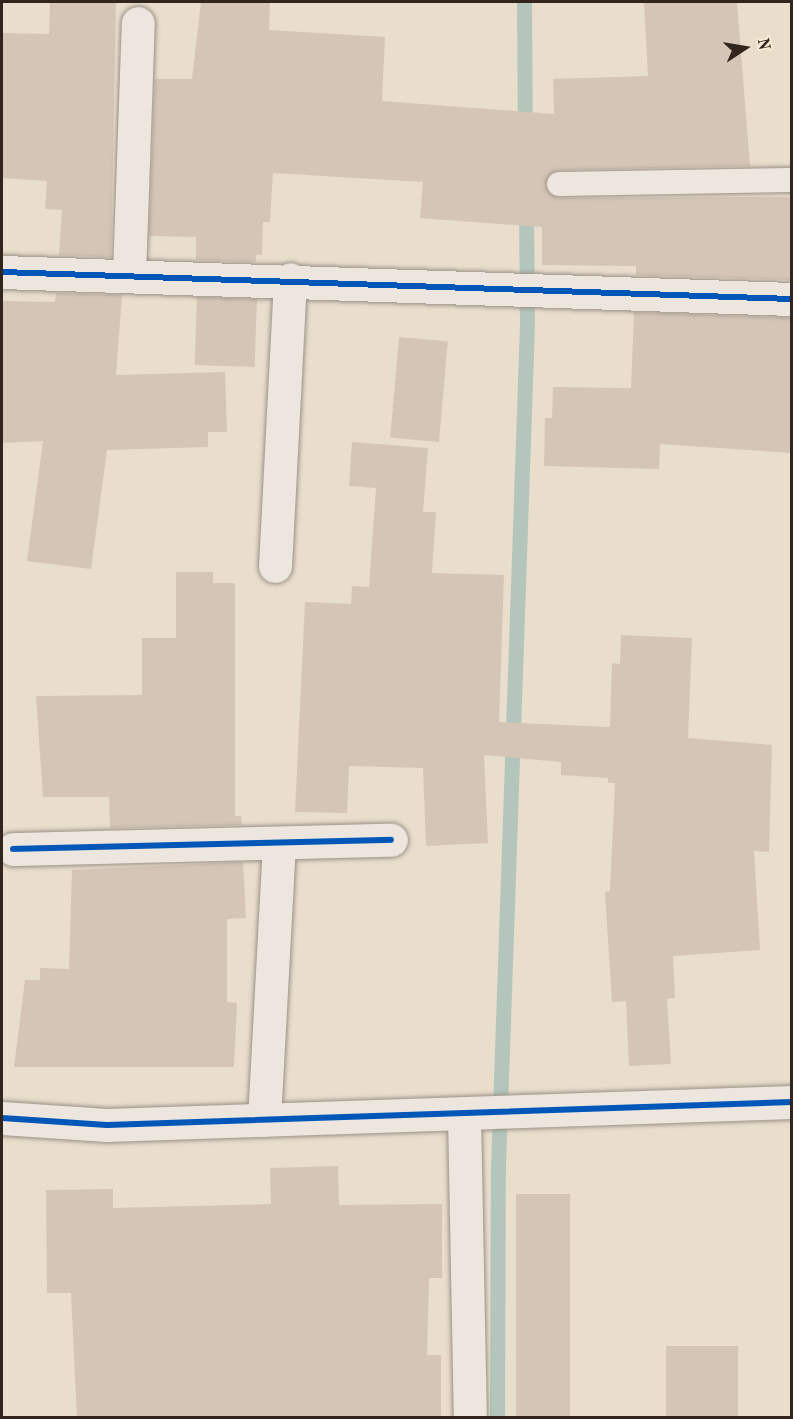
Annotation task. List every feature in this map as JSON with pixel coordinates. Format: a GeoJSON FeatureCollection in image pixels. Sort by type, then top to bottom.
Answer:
{"type":"FeatureCollection","features":[{"type":"Feature","properties":{"kind":"street"},"geometry":{"type":"LineString","coordinates":[[129,275],[138,23]]}},
{"type":"Feature","properties":{"kind":"street"},"geometry":{"type":"LineString","coordinates":[[2,272],[290,279],[792,299]]}},
{"type":"Feature","properties":{"kind":"street"},"geometry":{"type":"LineString","coordinates":[[275,566],[290,279]]}},
{"type":"Feature","properties":{"kind":"street"},"geometry":{"type":"LineString","coordinates":[[13,849],[391,840]]}},
{"type":"Feature","properties":{"kind":"street"},"geometry":{"type":"LineString","coordinates":[[264,1119],[279,843]]}},
{"type":"Feature","properties":{"kind":"street"},"geometry":{"type":"LineString","coordinates":[[2,1118],[106,1125],[792,1102]]}},
{"type":"Feature","properties":{"kind":"street"},"geometry":{"type":"LineString","coordinates":[[470,1418],[472,1114]]}},
{"type":"Feature","properties":{"kind":"lane"},"geometry":{"type":"LineString","coordinates":[[559,184],[792,180]]}},
{"type":"Feature","properties":{"kind":"building"},"geometry":{"type":"Polygon","coordinates":[[[50,2],[116,2],[111,257],[59,255],[62,210],[45,209],[47,181],[2,178],[2,33],[49,34],[50,2]]]}},
{"type":"Feature","properties":{"kind":"building"},"geometry":{"type":"Polygon","coordinates":[[[201,2],[270,2],[269,30],[385,37],[382,101],[554,114],[553,79],[648,76],[644,2],[737,2],[750,166],[559,170],[545,185],[559,198],[792,197],[792,280],[636,275],[636,266],[542,265],[542,227],[420,218],[423,182],[273,173],[270,222],[263,222],[262,255],[256,255],[256,262],[196,260],[196,237],[149,236],[155,79],[192,79],[201,2]]]}},
{"type":"Feature","properties":{"kind":"building"},"geometry":{"type":"Polygon","coordinates":[[[56,293],[122,295],[116,375],[225,372],[227,432],[208,432],[208,447],[107,450],[91,569],[27,561],[43,441],[2,443],[2,301],[55,302],[56,293]]]}},
{"type":"Feature","properties":{"kind":"building"},"geometry":{"type":"Polygon","coordinates":[[[197,297],[257,299],[255,367],[195,365],[197,297]]]}},
{"type":"Feature","properties":{"kind":"building"},"geometry":{"type":"Polygon","coordinates":[[[634,312],[792,318],[792,453],[660,444],[659,469],[544,466],[545,418],[552,418],[553,387],[631,388],[634,312]]]}},
{"type":"Feature","properties":{"kind":"building"},"geometry":{"type":"Polygon","coordinates":[[[399,337],[448,341],[439,442],[390,438],[399,337]]]}},
{"type":"Feature","properties":{"kind":"building"},"geometry":{"type":"Polygon","coordinates":[[[352,442],[428,448],[423,512],[436,512],[432,573],[504,575],[499,722],[610,727],[612,663],[620,664],[621,635],[692,638],[688,738],[772,745],[769,852],[754,851],[760,950],[673,956],[675,998],[667,999],[671,1064],[629,1066],[626,1001],[612,1002],[605,892],[610,891],[615,783],[608,783],[608,778],[561,775],[561,762],[484,755],[488,843],[426,846],[423,768],[349,766],[347,813],[295,812],[305,602],[351,604],[352,586],[369,587],[376,488],[349,486],[352,442]]]}},
{"type":"Feature","properties":{"kind":"building"},"geometry":{"type":"Polygon","coordinates":[[[176,572],[213,572],[213,583],[235,583],[235,816],[241,816],[242,825],[110,828],[109,797],[43,797],[36,696],[142,695],[142,638],[176,638],[176,572]]]}},
{"type":"Feature","properties":{"kind":"building"},"geometry":{"type":"Polygon","coordinates":[[[243,862],[246,918],[227,919],[227,1002],[237,1003],[234,1067],[14,1067],[25,980],[40,980],[40,968],[69,969],[72,870],[243,862]]]}},
{"type":"Feature","properties":{"kind":"building"},"geometry":{"type":"Polygon","coordinates":[[[338,1166],[339,1205],[442,1204],[442,1278],[429,1278],[427,1355],[441,1355],[441,1418],[77,1418],[71,1293],[47,1293],[46,1190],[113,1189],[113,1208],[271,1204],[270,1168],[338,1166]]]}},
{"type":"Feature","properties":{"kind":"building"},"geometry":{"type":"Polygon","coordinates":[[[516,1194],[570,1194],[570,1418],[516,1418],[516,1194]]]}},
{"type":"Feature","properties":{"kind":"building"},"geometry":{"type":"Polygon","coordinates":[[[666,1346],[738,1346],[738,1418],[666,1418],[666,1346]]]}},
{"type":"Feature","properties":{"kind":"waterway"},"geometry":{"type":"LineString","coordinates":[[524,2],[525,130]]}},
{"type":"Feature","properties":{"kind":"waterway"},"geometry":{"type":"LineString","coordinates":[[497,1418],[498,1167],[527,323],[526,205]]}},
{"type":"Feature","properties":{"kind":"cycle path"},"geometry":{"type":"LineString","coordinates":[[2,272],[792,299]]}},
{"type":"Feature","properties":{"kind":"cycle path"},"geometry":{"type":"LineString","coordinates":[[13,849],[391,840]]}},
{"type":"Feature","properties":{"kind":"cycle path"},"geometry":{"type":"LineString","coordinates":[[2,1118],[107,1125],[792,1102]]}}]}
